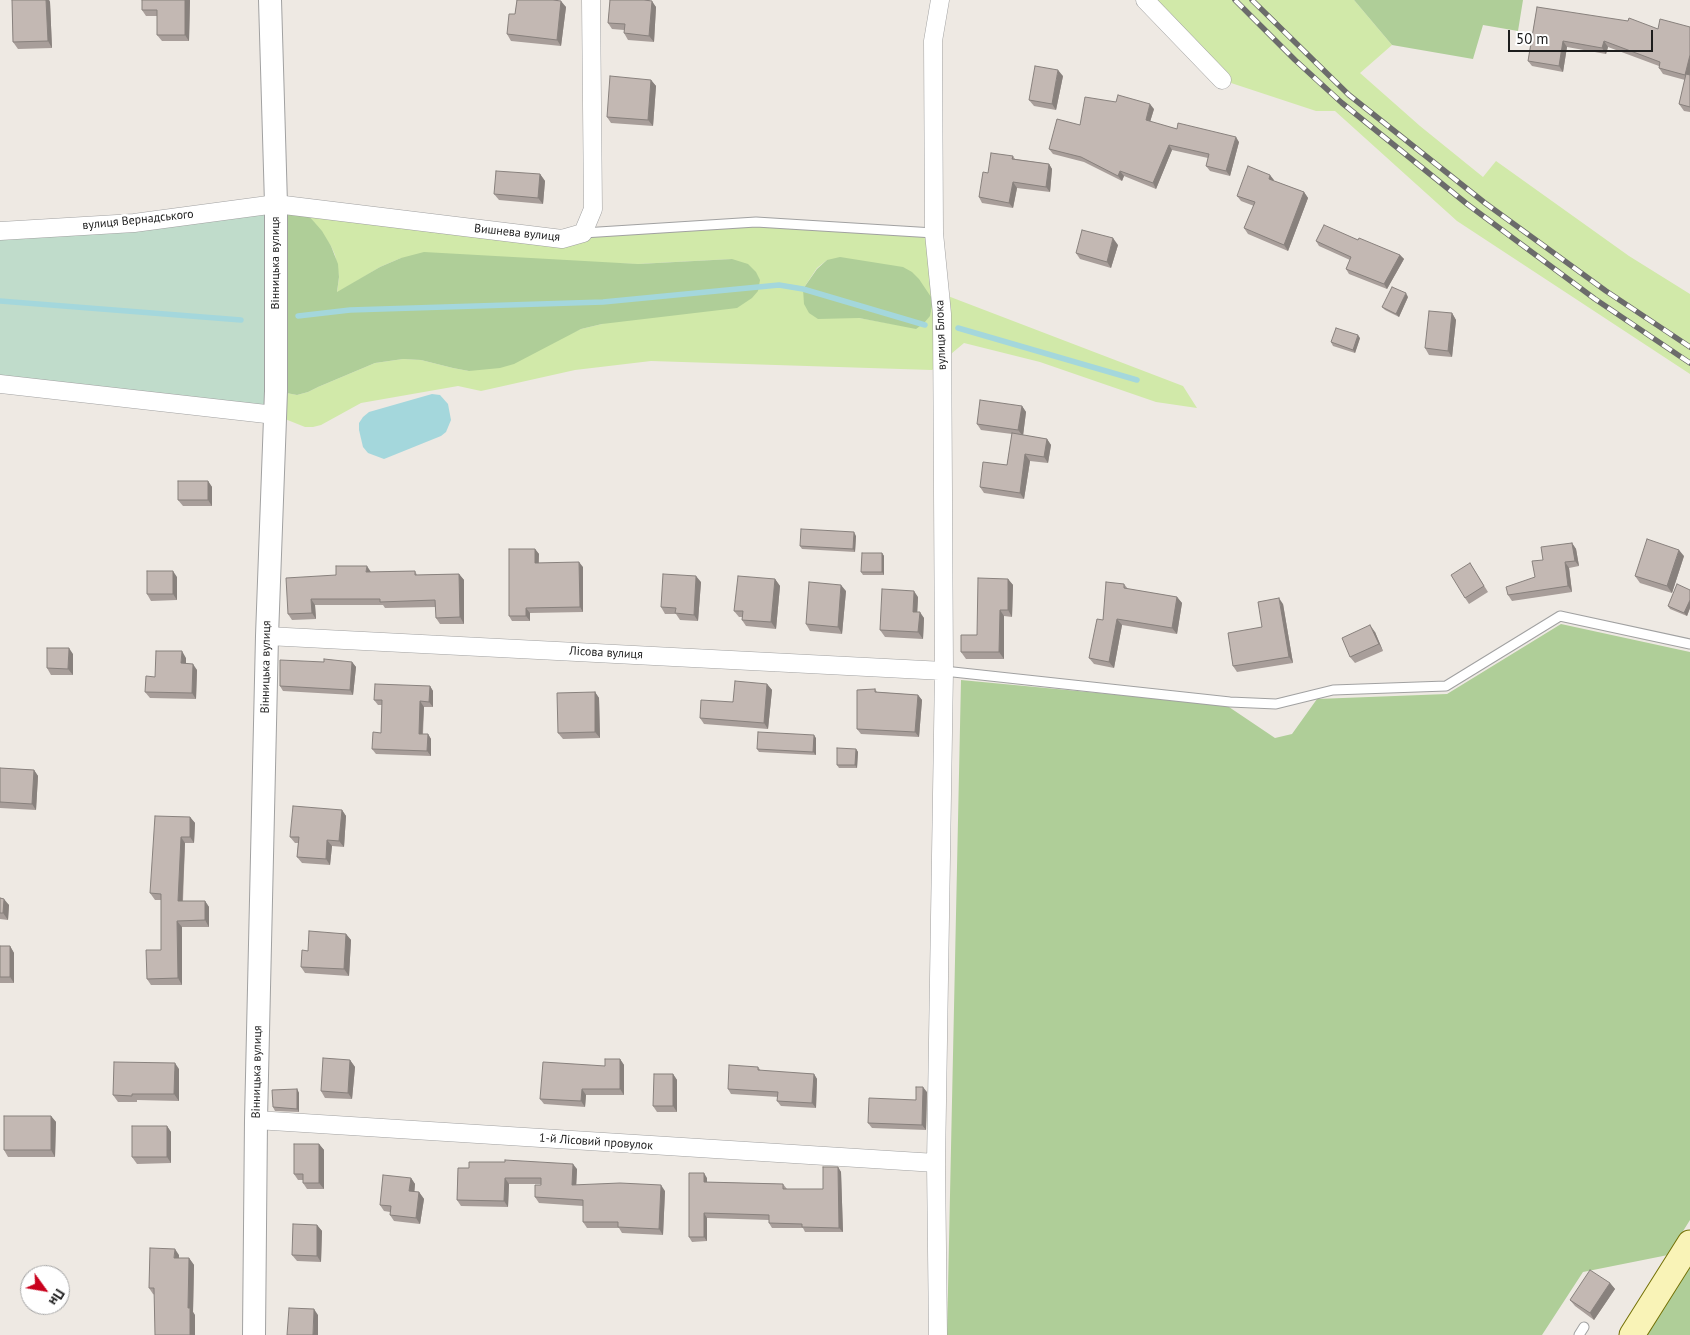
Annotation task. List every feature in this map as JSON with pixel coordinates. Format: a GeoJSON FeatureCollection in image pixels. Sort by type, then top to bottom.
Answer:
{"type":"FeatureCollection","features":[{"type":"Feature","properties":{"kind":"main road"},"geometry":{"type":"LineString","coordinates":[[1632,1335],[1690,1243]]}},
{"type":"Feature","properties":{"kind":"street","name":"Вінницька вулиця"},"geometry":{"type":"LineString","coordinates":[[254,1335],[256,1120],[267,636],[275,415],[276,204],[270,0]]}},
{"type":"Feature","properties":{"kind":"street"},"geometry":{"type":"LineString","coordinates":[[583,233],[593,209],[591,0]]}},
{"type":"Feature","properties":{"kind":"street","name":"вулиця Блока"},"geometry":{"type":"LineString","coordinates":[[938,1335],[936,1163],[944,670],[942,314],[934,233],[933,41],[940,0]]}},
{"type":"Feature","properties":{"kind":"street"},"geometry":{"type":"LineString","coordinates":[[1144,0],[1222,80]]}},
{"type":"Feature","properties":{"kind":"street","name":"вулиця Вернадського"},"geometry":{"type":"LineString","coordinates":[[0,232],[134,223],[276,204]]}},
{"type":"Feature","properties":{"kind":"street","name":"Вишнева вулиця"},"geometry":{"type":"LineString","coordinates":[[276,204],[562,239],[583,233]]}},
{"type":"Feature","properties":{"kind":"street"},"geometry":{"type":"LineString","coordinates":[[0,384],[275,415]]}},
{"type":"Feature","properties":{"kind":"street","name":"Лісова вулиця"},"geometry":{"type":"LineString","coordinates":[[267,636],[944,670]]}},
{"type":"Feature","properties":{"kind":"street","name":"1-й Лісовий провулок"},"geometry":{"type":"LineString","coordinates":[[256,1120],[936,1163]]}},
{"type":"Feature","properties":{"kind":"lane"},"geometry":{"type":"LineString","coordinates":[[583,233],[756,222],[934,233]]}},
{"type":"Feature","properties":{"kind":"lane"},"geometry":{"type":"LineString","coordinates":[[944,670],[1230,702],[1276,704],[1333,690],[1446,686],[1560,616],[1690,644]]}},
{"type":"Feature","properties":{"kind":"lane"},"geometry":{"type":"LineString","coordinates":[[1579,1335],[1584,1326]]}},
{"type":"Feature","properties":{"kind":"green space"},"geometry":{"type":"Polygon","coordinates":[[[1145,0],[1354,0],[1392,45],[1360,73],[1420,126],[1483,177],[1496,161],[1629,256],[1690,294],[1690,374],[1457,221],[1335,111],[1316,111],[1222,80],[1145,0]]]}},
{"type":"Feature","properties":{"kind":"green space"},"geometry":{"type":"Polygon","coordinates":[[[1354,0],[1523,0],[1518,31],[1483,25],[1473,59],[1392,45],[1354,0]]]}},
{"type":"Feature","properties":{"kind":"green space"},"geometry":{"type":"Polygon","coordinates":[[[276,204],[309,216],[322,231],[331,246],[338,264],[337,292],[380,267],[401,258],[424,252],[638,264],[732,259],[748,264],[756,272],[760,280],[758,291],[752,298],[737,308],[602,324],[581,329],[514,364],[500,368],[469,371],[421,360],[403,359],[375,363],[297,395],[276,391],[276,204]]]}},
{"type":"Feature","properties":{"kind":"green space"},"geometry":{"type":"Polygon","coordinates":[[[276,204],[275,415],[0,384],[0,231],[276,204]]]}},
{"type":"Feature","properties":{"kind":"green space"},"geometry":{"type":"Polygon","coordinates":[[[309,216],[562,239],[756,222],[934,233],[940,293],[1183,386],[1197,408],[1156,402],[1040,362],[964,343],[932,370],[651,361],[575,370],[481,391],[458,386],[361,403],[321,425],[305,427],[275,415],[276,391],[297,395],[375,363],[403,359],[421,360],[469,371],[581,329],[602,324],[732,259],[638,264],[401,258],[380,267],[337,293],[339,277],[335,255],[331,246],[309,216]],[[827,260],[817,268],[803,289],[859,318],[916,328],[827,260]]]}},
{"type":"Feature","properties":{"kind":"green space"},"geometry":{"type":"Polygon","coordinates":[[[840,257],[903,267],[912,272],[931,297],[930,316],[916,329],[859,318],[818,319],[809,313],[804,304],[803,289],[817,269],[827,260],[840,257]]]}},
{"type":"Feature","properties":{"kind":"green space"},"geometry":{"type":"Polygon","coordinates":[[[1561,624],[1690,652],[1690,1220],[1668,1255],[1583,1272],[1542,1335],[947,1335],[961,680],[1226,705],[1275,738],[1292,734],[1317,699],[1447,694],[1561,624]]]}},
{"type":"Feature","properties":{"kind":"green space"},"geometry":{"type":"Polygon","coordinates":[[[1690,1263],[1690,1335],[1643,1335],[1690,1263]]]}},
{"type":"Feature","properties":{"kind":"water"},"geometry":{"type":"Polygon","coordinates":[[[432,394],[440,395],[448,404],[451,420],[446,432],[441,436],[384,459],[368,453],[363,447],[359,430],[359,423],[363,417],[369,412],[432,394]]]}},
{"type":"Feature","properties":{"kind":"building"},"geometry":{"type":"Polygon","coordinates":[[[12,0],[46,0],[48,41],[13,42],[12,0]]]}},
{"type":"Feature","properties":{"kind":"building"},"geometry":{"type":"Polygon","coordinates":[[[142,0],[185,0],[185,35],[157,35],[157,10],[142,10],[142,0]]]}},
{"type":"Feature","properties":{"kind":"building"},"geometry":{"type":"Polygon","coordinates":[[[517,0],[561,1],[557,40],[507,34],[509,14],[515,14],[517,0]]]}},
{"type":"Feature","properties":{"kind":"building"},"geometry":{"type":"Polygon","coordinates":[[[610,0],[652,1],[649,36],[624,33],[625,24],[608,23],[610,0]]]}},
{"type":"Feature","properties":{"kind":"building"},"geometry":{"type":"Polygon","coordinates":[[[1537,7],[1628,21],[1629,18],[1658,29],[1660,19],[1690,27],[1690,55],[1685,75],[1659,68],[1660,62],[1604,41],[1602,48],[1563,41],[1559,66],[1528,61],[1537,7]]]}},
{"type":"Feature","properties":{"kind":"building"},"geometry":{"type":"Polygon","coordinates":[[[1035,66],[1058,70],[1052,104],[1029,100],[1035,66]]]}},
{"type":"Feature","properties":{"kind":"building"},"geometry":{"type":"Polygon","coordinates":[[[1686,74],[1690,75],[1690,107],[1679,104],[1686,74]]]}},
{"type":"Feature","properties":{"kind":"building"},"geometry":{"type":"Polygon","coordinates":[[[610,76],[651,80],[648,120],[607,117],[610,76]]]}},
{"type":"Feature","properties":{"kind":"building"},"geometry":{"type":"Polygon","coordinates":[[[1118,95],[1150,104],[1146,120],[1177,129],[1178,123],[1236,137],[1226,171],[1206,166],[1209,154],[1169,145],[1153,183],[1120,171],[1118,176],[1081,157],[1049,149],[1057,119],[1080,125],[1085,97],[1116,102],[1118,95]]]}},
{"type":"Feature","properties":{"kind":"building"},"geometry":{"type":"Polygon","coordinates":[[[991,153],[1013,156],[1012,159],[1049,164],[1046,187],[1013,182],[1009,203],[979,197],[983,172],[988,173],[991,153]]]}},
{"type":"Feature","properties":{"kind":"building"},"geometry":{"type":"Polygon","coordinates":[[[1248,166],[1270,175],[1269,179],[1304,192],[1284,245],[1244,228],[1255,202],[1237,196],[1248,166]]]}},
{"type":"Feature","properties":{"kind":"building"},"geometry":{"type":"Polygon","coordinates":[[[496,171],[540,174],[538,198],[494,194],[496,171]]]}},
{"type":"Feature","properties":{"kind":"building"},"geometry":{"type":"Polygon","coordinates":[[[1324,225],[1400,255],[1384,284],[1346,269],[1351,257],[1316,241],[1324,225]]]}},
{"type":"Feature","properties":{"kind":"building"},"geometry":{"type":"Polygon","coordinates":[[[1082,230],[1113,238],[1107,262],[1076,253],[1082,230]]]}},
{"type":"Feature","properties":{"kind":"building"},"geometry":{"type":"Polygon","coordinates":[[[1392,287],[1406,293],[1396,314],[1382,307],[1392,287]]]}},
{"type":"Feature","properties":{"kind":"building"},"geometry":{"type":"Polygon","coordinates":[[[1429,311],[1452,313],[1448,351],[1425,348],[1429,311]]]}},
{"type":"Feature","properties":{"kind":"building"},"geometry":{"type":"Polygon","coordinates":[[[1336,328],[1358,335],[1353,350],[1331,342],[1336,328]]]}},
{"type":"Feature","properties":{"kind":"building"},"geometry":{"type":"Polygon","coordinates":[[[980,400],[1022,406],[1018,430],[977,424],[980,400]]]}},
{"type":"Feature","properties":{"kind":"building"},"geometry":{"type":"Polygon","coordinates":[[[1012,433],[1047,439],[1044,457],[1025,454],[1020,493],[980,487],[983,462],[1007,465],[1012,433]]]}},
{"type":"Feature","properties":{"kind":"building"},"geometry":{"type":"Polygon","coordinates":[[[178,481],[208,481],[208,500],[178,500],[178,481]]]}},
{"type":"Feature","properties":{"kind":"building"},"geometry":{"type":"Polygon","coordinates":[[[801,529],[854,532],[853,549],[800,546],[801,529]]]}},
{"type":"Feature","properties":{"kind":"building"},"geometry":{"type":"Polygon","coordinates":[[[1647,539],[1679,550],[1667,586],[1635,576],[1647,539]]]}},
{"type":"Feature","properties":{"kind":"building"},"geometry":{"type":"Polygon","coordinates":[[[1572,543],[1575,561],[1565,562],[1568,586],[1508,595],[1506,587],[1535,577],[1532,561],[1543,560],[1541,547],[1572,543]]]}},
{"type":"Feature","properties":{"kind":"building"},"geometry":{"type":"Polygon","coordinates":[[[509,549],[535,549],[535,563],[579,562],[580,607],[526,608],[526,616],[509,616],[509,549]]]}},
{"type":"Feature","properties":{"kind":"building"},"geometry":{"type":"Polygon","coordinates":[[[862,553],[882,553],[882,572],[861,572],[862,553]]]}},
{"type":"Feature","properties":{"kind":"building"},"geometry":{"type":"Polygon","coordinates":[[[1470,563],[1484,586],[1465,598],[1451,575],[1470,563]]]}},
{"type":"Feature","properties":{"kind":"building"},"geometry":{"type":"Polygon","coordinates":[[[336,566],[367,566],[366,572],[415,571],[415,575],[459,574],[460,617],[436,618],[435,600],[380,602],[380,599],[311,599],[312,613],[288,614],[286,578],[336,575],[336,566]]]}},
{"type":"Feature","properties":{"kind":"building"},"geometry":{"type":"Polygon","coordinates":[[[147,571],[173,571],[173,594],[147,594],[147,571]]]}},
{"type":"Feature","properties":{"kind":"building"},"geometry":{"type":"Polygon","coordinates":[[[663,574],[696,576],[694,615],[675,613],[676,608],[661,607],[663,574]]]}},
{"type":"Feature","properties":{"kind":"building"},"geometry":{"type":"Polygon","coordinates":[[[738,576],[775,579],[771,622],[742,620],[743,611],[734,611],[738,576]]]}},
{"type":"Feature","properties":{"kind":"building"},"geometry":{"type":"Polygon","coordinates":[[[978,578],[1008,579],[1008,610],[1000,610],[999,652],[961,652],[961,635],[977,635],[978,578]]]}},
{"type":"Feature","properties":{"kind":"building"},"geometry":{"type":"Polygon","coordinates":[[[809,582],[841,585],[838,627],[806,624],[809,582]]]}},
{"type":"Feature","properties":{"kind":"building"},"geometry":{"type":"Polygon","coordinates":[[[1106,582],[1124,584],[1124,588],[1177,597],[1172,628],[1117,619],[1109,662],[1089,658],[1097,619],[1103,620],[1106,582]]]}},
{"type":"Feature","properties":{"kind":"building"},"geometry":{"type":"Polygon","coordinates":[[[1677,584],[1690,590],[1690,600],[1684,613],[1668,606],[1677,584]]]}},
{"type":"Feature","properties":{"kind":"building"},"geometry":{"type":"Polygon","coordinates":[[[882,589],[914,591],[913,612],[920,612],[918,632],[880,630],[882,589]]]}},
{"type":"Feature","properties":{"kind":"building"},"geometry":{"type":"Polygon","coordinates":[[[1279,598],[1289,657],[1233,666],[1228,633],[1262,627],[1258,602],[1279,598]]]}},
{"type":"Feature","properties":{"kind":"building"},"geometry":{"type":"Polygon","coordinates":[[[1370,625],[1379,644],[1350,657],[1342,638],[1370,625]]]}},
{"type":"Feature","properties":{"kind":"building"},"geometry":{"type":"Polygon","coordinates":[[[47,648],[69,648],[68,669],[47,668],[47,648]]]}},
{"type":"Feature","properties":{"kind":"building"},"geometry":{"type":"Polygon","coordinates":[[[156,651],[182,651],[181,663],[193,664],[192,693],[145,692],[146,676],[155,677],[156,651]]]}},
{"type":"Feature","properties":{"kind":"building"},"geometry":{"type":"Polygon","coordinates":[[[324,659],[352,662],[350,690],[280,686],[280,660],[324,662],[324,659]]]}},
{"type":"Feature","properties":{"kind":"building"},"geometry":{"type":"Polygon","coordinates":[[[735,681],[767,684],[764,723],[700,718],[701,700],[733,702],[735,681]]]}},
{"type":"Feature","properties":{"kind":"building"},"geometry":{"type":"Polygon","coordinates":[[[375,684],[430,686],[429,702],[420,701],[419,734],[428,734],[427,751],[372,749],[373,732],[381,733],[382,700],[374,700],[375,684]]]}},
{"type":"Feature","properties":{"kind":"building"},"geometry":{"type":"Polygon","coordinates":[[[875,689],[875,692],[918,695],[915,732],[857,729],[857,690],[875,689]]]}},
{"type":"Feature","properties":{"kind":"building"},"geometry":{"type":"Polygon","coordinates":[[[595,692],[595,732],[558,733],[557,693],[595,692]]]}},
{"type":"Feature","properties":{"kind":"building"},"geometry":{"type":"Polygon","coordinates":[[[758,732],[814,735],[813,752],[757,749],[758,732]]]}},
{"type":"Feature","properties":{"kind":"building"},"geometry":{"type":"Polygon","coordinates":[[[837,748],[856,749],[855,765],[837,765],[837,748]]]}},
{"type":"Feature","properties":{"kind":"building"},"geometry":{"type":"Polygon","coordinates":[[[0,768],[34,770],[32,804],[0,802],[0,768]]]}},
{"type":"Feature","properties":{"kind":"building"},"geometry":{"type":"Polygon","coordinates":[[[293,806],[342,810],[339,841],[327,840],[326,859],[297,857],[299,837],[290,837],[293,806]]]}},
{"type":"Feature","properties":{"kind":"building"},"geometry":{"type":"Polygon","coordinates":[[[155,816],[190,817],[190,837],[181,837],[178,901],[205,901],[205,920],[177,921],[178,978],[147,979],[146,950],[161,950],[161,894],[150,893],[155,816]]]}},
{"type":"Feature","properties":{"kind":"building"},"geometry":{"type":"Polygon","coordinates":[[[0,898],[4,899],[3,913],[0,913],[0,898]]]}},
{"type":"Feature","properties":{"kind":"building"},"geometry":{"type":"Polygon","coordinates":[[[309,931],[346,934],[344,969],[301,967],[302,950],[308,951],[309,931]]]}},
{"type":"Feature","properties":{"kind":"building"},"geometry":{"type":"Polygon","coordinates":[[[0,946],[10,946],[10,977],[0,977],[0,946]]]}},
{"type":"Feature","properties":{"kind":"building"},"geometry":{"type":"Polygon","coordinates":[[[323,1058],[350,1060],[348,1093],[321,1091],[323,1058]]]}},
{"type":"Feature","properties":{"kind":"building"},"geometry":{"type":"Polygon","coordinates":[[[605,1059],[620,1059],[620,1089],[582,1089],[581,1101],[540,1099],[543,1062],[605,1066],[605,1059]]]}},
{"type":"Feature","properties":{"kind":"building"},"geometry":{"type":"Polygon","coordinates":[[[114,1062],[175,1063],[174,1094],[113,1095],[114,1062]]]}},
{"type":"Feature","properties":{"kind":"building"},"geometry":{"type":"Polygon","coordinates":[[[729,1065],[758,1067],[758,1070],[814,1074],[812,1103],[777,1101],[778,1092],[728,1089],[729,1065]]]}},
{"type":"Feature","properties":{"kind":"building"},"geometry":{"type":"Polygon","coordinates":[[[654,1074],[673,1074],[673,1106],[653,1106],[654,1074]]]}},
{"type":"Feature","properties":{"kind":"building"},"geometry":{"type":"Polygon","coordinates":[[[916,1087],[923,1087],[922,1125],[868,1123],[869,1098],[916,1100],[916,1087]]]}},
{"type":"Feature","properties":{"kind":"building"},"geometry":{"type":"Polygon","coordinates":[[[297,1089],[297,1109],[273,1107],[272,1090],[297,1089]]]}},
{"type":"Feature","properties":{"kind":"building"},"geometry":{"type":"Polygon","coordinates":[[[4,1116],[51,1116],[51,1150],[4,1150],[4,1116]]]}},
{"type":"Feature","properties":{"kind":"building"},"geometry":{"type":"Polygon","coordinates":[[[132,1126],[167,1126],[167,1157],[132,1157],[132,1126]]]}},
{"type":"Feature","properties":{"kind":"building"},"geometry":{"type":"Polygon","coordinates":[[[294,1144],[319,1144],[319,1183],[303,1183],[303,1174],[294,1174],[294,1144]]]}},
{"type":"Feature","properties":{"kind":"building"},"geometry":{"type":"Polygon","coordinates":[[[505,1160],[573,1164],[572,1185],[620,1183],[661,1185],[659,1229],[618,1227],[618,1222],[583,1222],[583,1200],[535,1197],[535,1185],[541,1185],[541,1178],[505,1178],[504,1201],[457,1200],[458,1168],[469,1168],[469,1162],[505,1162],[505,1160]]]}},
{"type":"Feature","properties":{"kind":"building"},"geometry":{"type":"Polygon","coordinates":[[[823,1167],[838,1167],[839,1228],[802,1227],[802,1224],[769,1223],[769,1215],[704,1213],[704,1237],[689,1237],[689,1173],[704,1173],[704,1182],[783,1184],[783,1189],[823,1189],[823,1167]]]}},
{"type":"Feature","properties":{"kind":"building"},"geometry":{"type":"Polygon","coordinates":[[[383,1175],[411,1178],[409,1191],[419,1192],[416,1218],[390,1215],[391,1206],[380,1205],[383,1175]]]}},
{"type":"Feature","properties":{"kind":"building"},"geometry":{"type":"Polygon","coordinates":[[[293,1224],[317,1225],[317,1256],[292,1255],[293,1224]]]}},
{"type":"Feature","properties":{"kind":"building"},"geometry":{"type":"Polygon","coordinates":[[[150,1248],[175,1249],[174,1258],[189,1258],[188,1308],[190,1308],[190,1335],[155,1335],[154,1288],[149,1288],[150,1248]]]}},
{"type":"Feature","properties":{"kind":"building"},"geometry":{"type":"Polygon","coordinates":[[[1590,1270],[1610,1283],[1590,1313],[1570,1300],[1590,1270]]]}},
{"type":"Feature","properties":{"kind":"building"},"geometry":{"type":"Polygon","coordinates":[[[289,1308],[314,1309],[313,1335],[287,1335],[289,1308]]]}},
{"type":"Feature","properties":{"kind":"waterway"},"geometry":{"type":"LineString","coordinates":[[298,316],[350,310],[603,302],[779,285],[803,289],[925,325]]}},
{"type":"Feature","properties":{"kind":"waterway"},"geometry":{"type":"LineString","coordinates":[[0,301],[241,320]]}},
{"type":"Feature","properties":{"kind":"waterway"},"geometry":{"type":"LineString","coordinates":[[958,328],[1137,380]]}},
{"type":"Feature","properties":{"kind":"railway"},"geometry":{"type":"LineString","coordinates":[[1235,0],[1295,60],[1342,103],[1467,204],[1595,299],[1690,363]]}},
{"type":"Feature","properties":{"kind":"railway"},"geometry":{"type":"LineString","coordinates":[[1252,0],[1349,95],[1485,203],[1606,291],[1690,347]]}}]}
